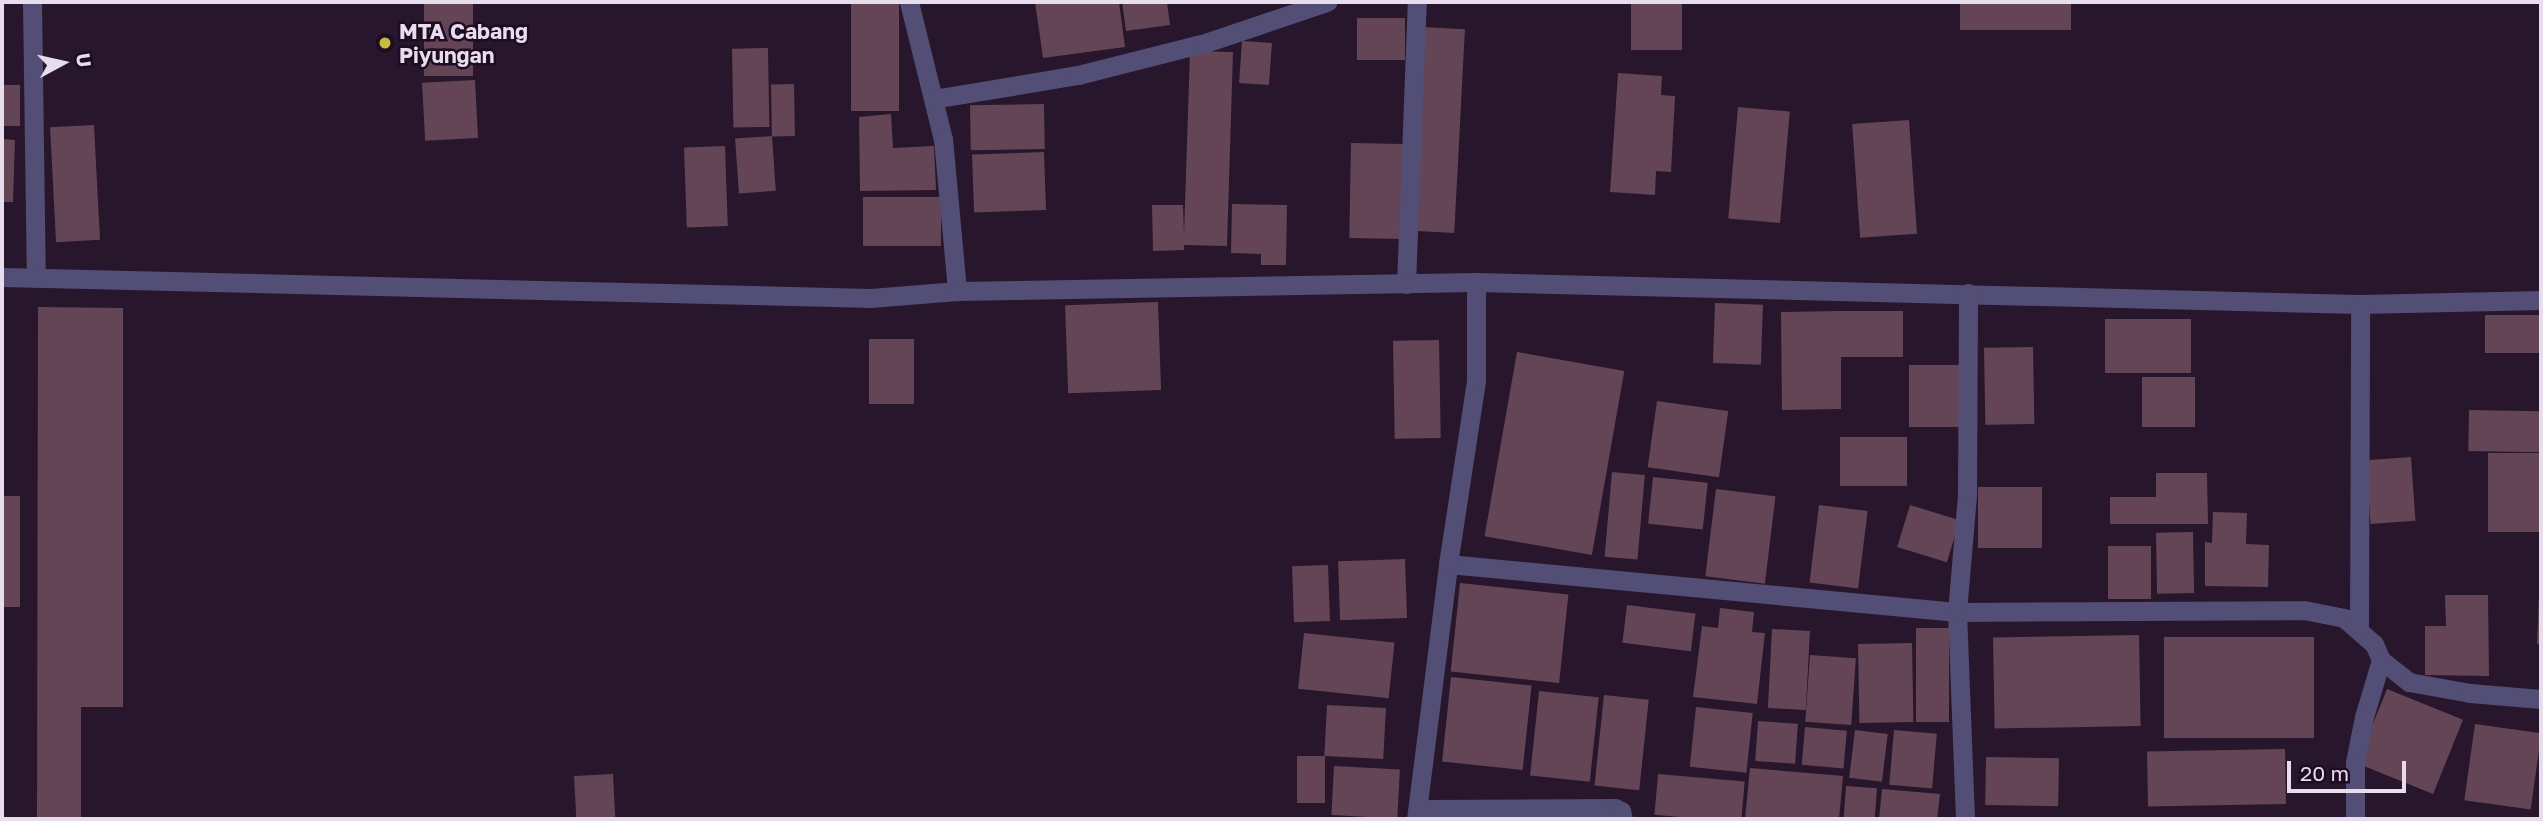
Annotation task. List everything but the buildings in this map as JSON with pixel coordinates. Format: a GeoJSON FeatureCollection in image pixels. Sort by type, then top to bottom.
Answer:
{"type":"FeatureCollection","features":[{"type":"Feature","properties":{"kind":"street"},"geometry":{"type":"LineString","coordinates":[[32,2],[36,278]]}},
{"type":"Feature","properties":{"kind":"street"},"geometry":{"type":"LineString","coordinates":[[909,2],[943,139],[957,291]]}},
{"type":"Feature","properties":{"kind":"street"},"geometry":{"type":"LineString","coordinates":[[933,99],[1078,75],[1208,42],[1297,7],[1327,2]]}},
{"type":"Feature","properties":{"kind":"street"},"geometry":{"type":"LineString","coordinates":[[1406,284],[1417,2]]}},
{"type":"Feature","properties":{"kind":"street"},"geometry":{"type":"LineString","coordinates":[[2,276],[871,298],[957,291],[1476,282],[2360,304],[2541,300]]}},
{"type":"Feature","properties":{"kind":"street"},"geometry":{"type":"LineString","coordinates":[[1476,282],[1476,380],[1448,565],[1417,814],[1615,807],[1623,819]]}},
{"type":"Feature","properties":{"kind":"street"},"geometry":{"type":"LineString","coordinates":[[1965,819],[1957,612],[1968,495],[1968,293]]}},
{"type":"Feature","properties":{"kind":"street"},"geometry":{"type":"LineString","coordinates":[[2359,631],[2360,304]]}},
{"type":"Feature","properties":{"kind":"street"},"geometry":{"type":"LineString","coordinates":[[1448,565],[1957,612],[2304,610],[2344,618],[2374,643],[2381,660],[2409,682],[2470,693],[2541,699]]}},
{"type":"Feature","properties":{"kind":"street"},"geometry":{"type":"LineString","coordinates":[[2355,819],[2355,762],[2364,718],[2381,660]]}},
{"type":"Feature","properties":{"kind":"place","name":"MTA Cabang Piyungan"},"geometry":{"type":"Point","coordinates":[385,43]}}]}
